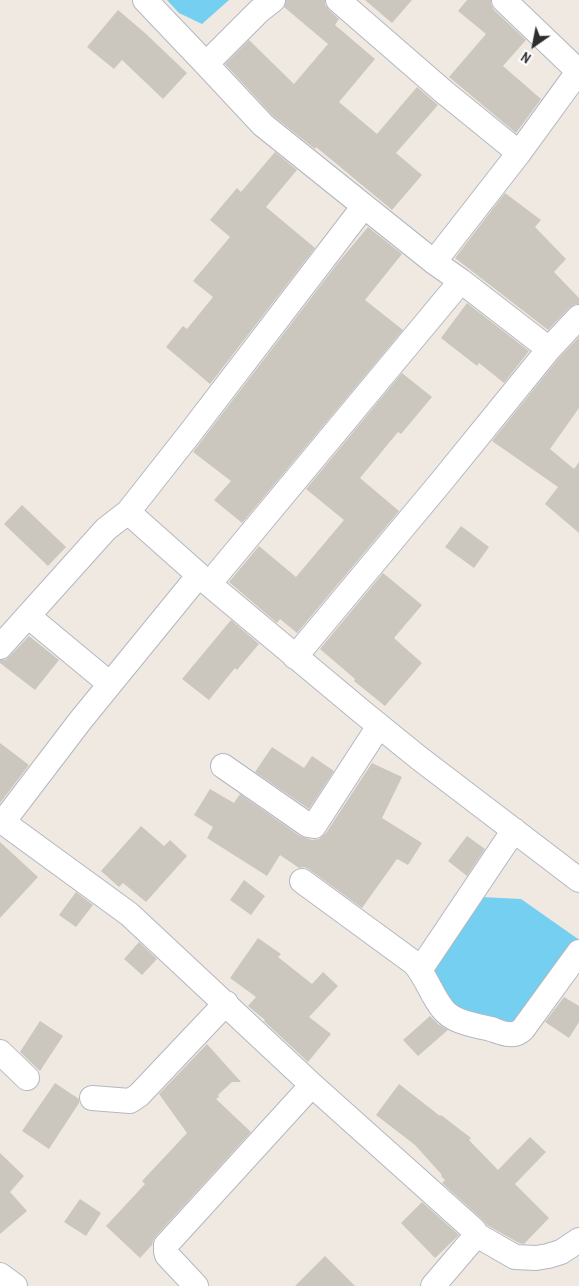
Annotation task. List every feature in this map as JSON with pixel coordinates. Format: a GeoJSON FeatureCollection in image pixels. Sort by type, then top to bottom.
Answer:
{"type":"FeatureCollection","features":[{"type":"Feature","properties":{"kind":"street"},"geometry":{"type":"LineString","coordinates":[[144,0],[263,126],[434,262],[549,348]]}},
{"type":"Feature","properties":{"kind":"street"},"geometry":{"type":"LineString","coordinates":[[206,64],[259,11],[273,0]]}},
{"type":"Feature","properties":{"kind":"street"},"geometry":{"type":"LineString","coordinates":[[338,0],[444,92],[519,153]]}},
{"type":"Feature","properties":{"kind":"street"},"geometry":{"type":"LineString","coordinates":[[434,262],[519,153],[575,76],[573,66],[504,0]]}},
{"type":"Feature","properties":{"kind":"street"},"geometry":{"type":"LineString","coordinates":[[0,647],[106,529],[128,512],[364,206]]}},
{"type":"Feature","properties":{"kind":"street"},"geometry":{"type":"LineString","coordinates":[[461,281],[204,579],[110,684],[2,821],[129,914],[312,1085],[474,1230],[476,1234],[514,1257],[536,1258],[548,1256],[561,1252],[579,1240]]}},
{"type":"Feature","properties":{"kind":"street"},"geometry":{"type":"LineString","coordinates":[[294,657],[441,482],[549,348],[579,316]]}},
{"type":"Feature","properties":{"kind":"street"},"geometry":{"type":"LineString","coordinates":[[128,512],[294,657],[419,758],[579,880]]}},
{"type":"Feature","properties":{"kind":"street"},"geometry":{"type":"LineString","coordinates":[[28,616],[110,684]]}},
{"type":"Feature","properties":{"kind":"street"},"geometry":{"type":"LineString","coordinates":[[223,766],[308,825],[314,826],[379,726]]}},
{"type":"Feature","properties":{"kind":"street"},"geometry":{"type":"LineString","coordinates":[[420,970],[514,830]]}},
{"type":"Feature","properties":{"kind":"street"},"geometry":{"type":"LineString","coordinates":[[302,881],[408,958],[420,970],[442,1009],[449,1015],[463,1022],[509,1034],[515,1034],[523,1029],[579,952]]}},
{"type":"Feature","properties":{"kind":"street"},"geometry":{"type":"LineString","coordinates":[[92,1098],[130,1101],[134,1099],[226,1003]]}},
{"type":"Feature","properties":{"kind":"street"},"geometry":{"type":"LineString","coordinates":[[0,1052],[27,1078]]}},
{"type":"Feature","properties":{"kind":"street"},"geometry":{"type":"LineString","coordinates":[[196,1286],[167,1254],[166,1245],[312,1085]]}},
{"type":"Feature","properties":{"kind":"street"},"geometry":{"type":"LineString","coordinates":[[433,1286],[476,1234]]}},
{"type":"Feature","properties":{"kind":"street"},"geometry":{"type":"LineString","coordinates":[[0,1275],[15,1286]]}},
{"type":"Feature","properties":{"kind":"water"},"geometry":{"type":"Polygon","coordinates":[[[167,0],[229,0],[202,24],[179,13],[167,0]]]}},
{"type":"Feature","properties":{"kind":"water"},"geometry":{"type":"Polygon","coordinates":[[[481,897],[521,899],[578,939],[509,1026],[457,1013],[433,971],[481,897]]]}},
{"type":"Feature","properties":{"kind":"building"},"geometry":{"type":"Polygon","coordinates":[[[286,0],[325,0],[325,5],[339,19],[335,25],[375,59],[339,102],[377,134],[417,87],[438,105],[396,153],[422,175],[392,210],[316,147],[315,149],[272,115],[225,64],[249,40],[294,84],[328,44],[284,7],[286,0]]]}},
{"type":"Feature","properties":{"kind":"building"},"geometry":{"type":"Polygon","coordinates":[[[365,0],[412,0],[392,23],[365,0]]]}},
{"type":"Feature","properties":{"kind":"building"},"geometry":{"type":"Polygon","coordinates":[[[467,0],[491,0],[494,10],[526,40],[503,66],[541,99],[516,133],[449,77],[486,34],[458,11],[467,0]]]}},
{"type":"Feature","properties":{"kind":"building"},"geometry":{"type":"Polygon","coordinates":[[[118,10],[187,73],[163,99],[122,60],[114,69],[87,47],[118,10]]]}},
{"type":"Feature","properties":{"kind":"building"},"geometry":{"type":"Polygon","coordinates":[[[275,152],[297,170],[266,207],[315,248],[210,384],[166,347],[183,326],[187,329],[213,297],[193,281],[230,237],[210,220],[237,188],[241,192],[275,152]]]}},
{"type":"Feature","properties":{"kind":"building"},"geometry":{"type":"Polygon","coordinates":[[[505,193],[541,220],[535,227],[566,259],[554,272],[579,298],[579,304],[569,308],[548,330],[455,258],[505,193]]]}},
{"type":"Feature","properties":{"kind":"building"},"geometry":{"type":"Polygon","coordinates":[[[368,227],[402,254],[365,300],[403,330],[242,523],[214,500],[231,481],[193,452],[337,264],[368,227]]]}},
{"type":"Feature","properties":{"kind":"building"},"geometry":{"type":"Polygon","coordinates":[[[467,303],[529,351],[504,383],[479,363],[477,366],[441,338],[467,303]]]}},
{"type":"Feature","properties":{"kind":"building"},"geometry":{"type":"Polygon","coordinates":[[[579,337],[579,408],[550,449],[574,469],[579,462],[579,533],[545,504],[558,487],[492,441],[559,358],[579,337]]]}},
{"type":"Feature","properties":{"kind":"building"},"geometry":{"type":"Polygon","coordinates":[[[402,373],[432,397],[401,434],[398,432],[360,478],[399,511],[297,633],[280,619],[277,623],[229,582],[259,546],[296,577],[344,520],[306,489],[402,373]]]}},
{"type":"Feature","properties":{"kind":"building"},"geometry":{"type":"Polygon","coordinates":[[[22,505],[66,547],[48,566],[4,524],[22,505]]]}},
{"type":"Feature","properties":{"kind":"building"},"geometry":{"type":"Polygon","coordinates":[[[461,526],[489,547],[474,568],[445,547],[461,526]]]}},
{"type":"Feature","properties":{"kind":"building"},"geometry":{"type":"Polygon","coordinates":[[[383,573],[422,605],[394,638],[422,663],[385,706],[354,681],[355,679],[320,649],[383,573]]]}},
{"type":"Feature","properties":{"kind":"building"},"geometry":{"type":"Polygon","coordinates":[[[231,620],[259,644],[237,670],[235,668],[209,700],[182,679],[231,620]]]}},
{"type":"Feature","properties":{"kind":"building"},"geometry":{"type":"Polygon","coordinates":[[[29,636],[59,660],[35,690],[0,663],[0,660],[5,660],[10,656],[29,636]]]}},
{"type":"Feature","properties":{"kind":"building"},"geometry":{"type":"Polygon","coordinates":[[[0,743],[29,765],[0,803],[0,743]]]}},
{"type":"Feature","properties":{"kind":"building"},"geometry":{"type":"Polygon","coordinates":[[[272,747],[304,768],[312,756],[334,771],[309,809],[255,772],[272,747]]]}},
{"type":"Feature","properties":{"kind":"building"},"geometry":{"type":"Polygon","coordinates":[[[372,763],[402,777],[382,818],[422,843],[408,865],[397,859],[362,908],[310,870],[304,867],[299,868],[280,855],[267,876],[207,838],[213,827],[194,815],[210,789],[234,803],[240,794],[300,836],[312,840],[319,839],[326,833],[372,763]]]}},
{"type":"Feature","properties":{"kind":"building"},"geometry":{"type":"Polygon","coordinates":[[[141,826],[164,846],[170,840],[187,856],[146,902],[123,883],[119,887],[101,871],[141,826]]]}},
{"type":"Feature","properties":{"kind":"building"},"geometry":{"type":"Polygon","coordinates":[[[467,836],[485,849],[467,876],[448,861],[467,836]]]}},
{"type":"Feature","properties":{"kind":"building"},"geometry":{"type":"Polygon","coordinates":[[[0,842],[38,877],[0,918],[0,842]]]}},
{"type":"Feature","properties":{"kind":"building"},"geometry":{"type":"Polygon","coordinates":[[[244,880],[265,896],[251,915],[230,900],[244,880]]]}},
{"type":"Feature","properties":{"kind":"building"},"geometry":{"type":"Polygon","coordinates":[[[76,892],[93,905],[76,927],[59,915],[76,892]]]}},
{"type":"Feature","properties":{"kind":"building"},"geometry":{"type":"Polygon","coordinates":[[[258,938],[281,954],[278,957],[312,984],[323,972],[338,986],[309,1017],[331,1034],[308,1062],[248,1006],[256,997],[230,978],[258,938]]]}},
{"type":"Feature","properties":{"kind":"building"},"geometry":{"type":"Polygon","coordinates":[[[139,942],[157,959],[142,975],[124,959],[139,942]]]}},
{"type":"Feature","properties":{"kind":"building"},"geometry":{"type":"Polygon","coordinates":[[[564,997],[579,1006],[579,1022],[569,1038],[545,1022],[564,997]]]}},
{"type":"Feature","properties":{"kind":"building"},"geometry":{"type":"Polygon","coordinates":[[[430,1016],[448,1030],[418,1056],[403,1040],[430,1016]]]}},
{"type":"Feature","properties":{"kind":"building"},"geometry":{"type":"Polygon","coordinates":[[[40,1021],[63,1036],[40,1071],[20,1052],[40,1021]]]}},
{"type":"Feature","properties":{"kind":"building"},"geometry":{"type":"Polygon","coordinates":[[[207,1044],[241,1082],[232,1082],[216,1099],[251,1132],[156,1236],[152,1245],[140,1258],[106,1226],[145,1184],[142,1181],[187,1133],[159,1094],[207,1044]]]}},
{"type":"Feature","properties":{"kind":"building"},"geometry":{"type":"Polygon","coordinates":[[[55,1083],[79,1099],[79,1103],[49,1149],[22,1131],[55,1083]]]}},
{"type":"Feature","properties":{"kind":"building"},"geometry":{"type":"Polygon","coordinates":[[[399,1084],[471,1138],[469,1140],[498,1170],[530,1137],[546,1152],[515,1184],[549,1218],[524,1244],[487,1225],[442,1183],[445,1180],[442,1175],[415,1145],[376,1115],[399,1084]]]}},
{"type":"Feature","properties":{"kind":"building"},"geometry":{"type":"Polygon","coordinates":[[[0,1153],[24,1176],[10,1192],[27,1211],[0,1234],[0,1153]]]}},
{"type":"Feature","properties":{"kind":"building"},"geometry":{"type":"Polygon","coordinates":[[[80,1199],[101,1213],[86,1236],[64,1222],[80,1199]]]}},
{"type":"Feature","properties":{"kind":"building"},"geometry":{"type":"Polygon","coordinates":[[[422,1202],[459,1235],[435,1258],[401,1223],[422,1202]]]}},
{"type":"Feature","properties":{"kind":"building"},"geometry":{"type":"Polygon","coordinates":[[[325,1256],[355,1286],[295,1286],[325,1256]]]}}]}
